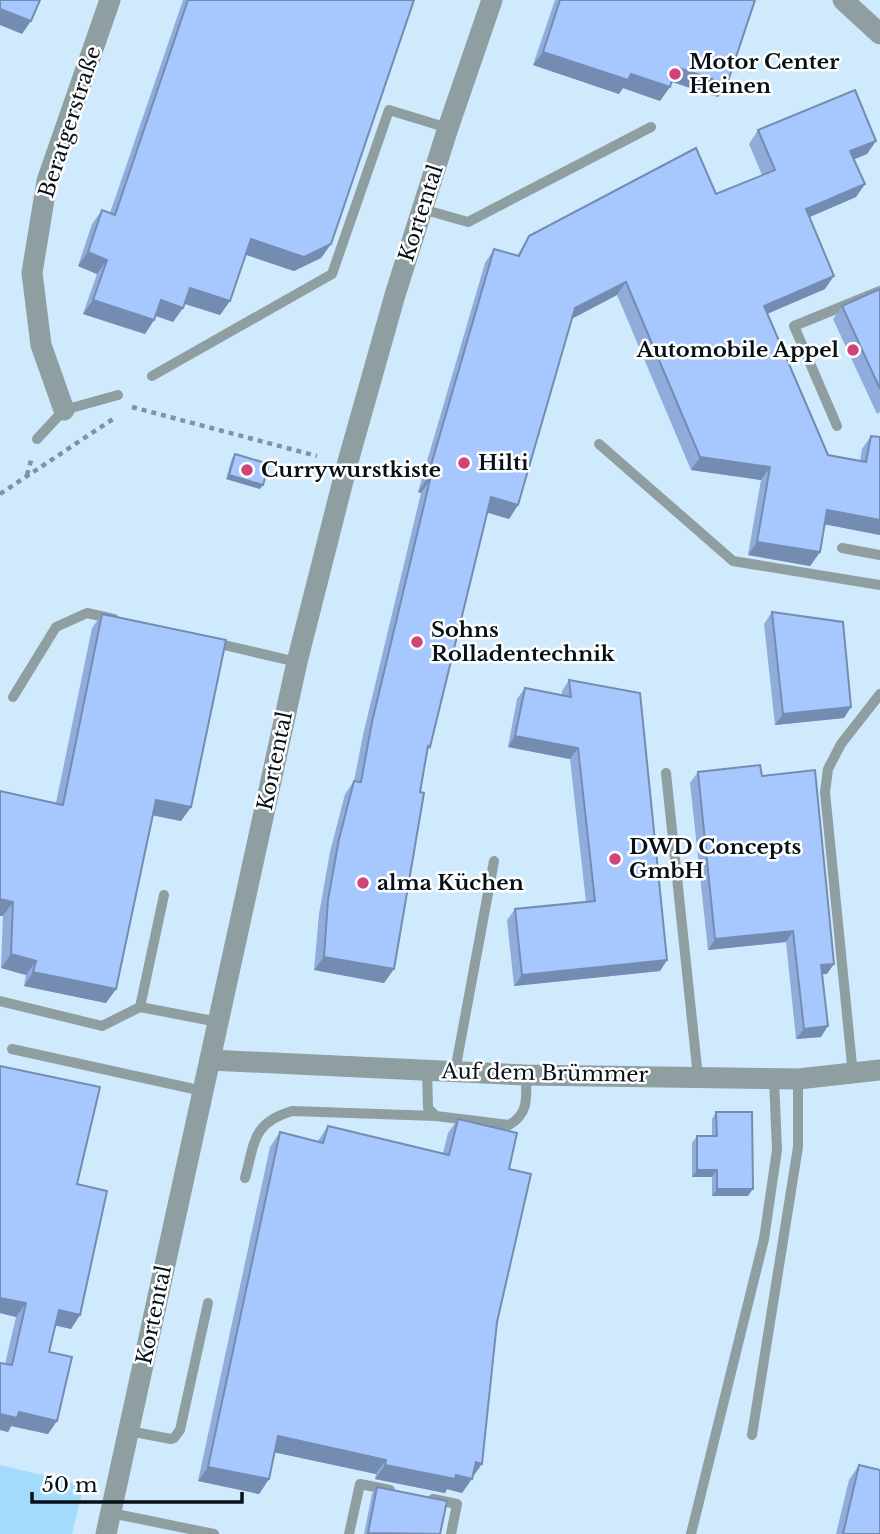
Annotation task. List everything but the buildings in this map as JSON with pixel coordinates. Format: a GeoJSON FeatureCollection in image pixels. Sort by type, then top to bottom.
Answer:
{"type":"FeatureCollection","features":[{"type":"Feature","properties":{"kind":"street","name":"Beratgerstraße"},"geometry":{"type":"LineString","coordinates":[[64,410],[41,345],[32,272],[47,181],[110,0]]}},
{"type":"Feature","properties":{"kind":"street","name":"Kortental"},"geometry":{"type":"LineString","coordinates":[[108,1524],[297,662],[347,465],[395,295],[492,0]]}},
{"type":"Feature","properties":{"kind":"street"},"geometry":{"type":"LineString","coordinates":[[843,0],[880,34]]}},
{"type":"Feature","properties":{"kind":"street","name":"Auf dem Brümmer"},"geometry":{"type":"LineString","coordinates":[[210,1060],[526,1075],[774,1079],[880,1070]]}},
{"type":"Feature","properties":{"kind":"lane"},"geometry":{"type":"LineString","coordinates":[[152,376],[332,274],[389,110],[448,128]]}},
{"type":"Feature","properties":{"kind":"lane"},"geometry":{"type":"LineString","coordinates":[[422,209],[468,222],[651,127]]}},
{"type":"Feature","properties":{"kind":"lane"},"geometry":{"type":"LineString","coordinates":[[837,426],[794,326],[880,291]]}},
{"type":"Feature","properties":{"kind":"lane"},"geometry":{"type":"LineString","coordinates":[[37,439],[64,410],[118,395]]}},
{"type":"Feature","properties":{"kind":"lane"},"geometry":{"type":"LineString","coordinates":[[599,444],[733,561],[880,585]]}},
{"type":"Feature","properties":{"kind":"lane"},"geometry":{"type":"LineString","coordinates":[[842,548],[880,555]]}},
{"type":"Feature","properties":{"kind":"lane"},"geometry":{"type":"LineString","coordinates":[[13,697],[56,627],[87,613],[127,622]]}},
{"type":"Feature","properties":{"kind":"lane"},"geometry":{"type":"LineString","coordinates":[[206,640],[297,662]]}},
{"type":"Feature","properties":{"kind":"lane"},"geometry":{"type":"LineString","coordinates":[[853,1074],[825,792],[828,769],[841,744],[880,694]]}},
{"type":"Feature","properties":{"kind":"lane"},"geometry":{"type":"LineString","coordinates":[[666,773],[698,1077]]}},
{"type":"Feature","properties":{"kind":"lane"},"geometry":{"type":"LineString","coordinates":[[456,1071],[494,861]]}},
{"type":"Feature","properties":{"kind":"lane"},"geometry":{"type":"LineString","coordinates":[[140,1007],[164,895]]}},
{"type":"Feature","properties":{"kind":"lane"},"geometry":{"type":"LineString","coordinates":[[0,1001],[102,1026],[140,1007],[218,1022]]}},
{"type":"Feature","properties":{"kind":"lane"},"geometry":{"type":"LineString","coordinates":[[12,1049],[203,1091]]}},
{"type":"Feature","properties":{"kind":"lane"},"geometry":{"type":"LineString","coordinates":[[427,1070],[428,1108],[436,1116]]}},
{"type":"Feature","properties":{"kind":"lane"},"geometry":{"type":"LineString","coordinates":[[245,1178],[258,1129],[276,1116],[292,1111],[436,1116],[509,1125],[519,1119],[525,1107],[526,1075]]}},
{"type":"Feature","properties":{"kind":"lane"},"geometry":{"type":"LineString","coordinates":[[691,1534],[764,1239],[776,1150],[774,1079]]}},
{"type":"Feature","properties":{"kind":"lane"},"geometry":{"type":"LineString","coordinates":[[751,1434],[797,1147],[798,1079]]}},
{"type":"Feature","properties":{"kind":"lane"},"geometry":{"type":"LineString","coordinates":[[129,1432],[171,1440],[180,1430],[208,1303]]}},
{"type":"Feature","properties":{"kind":"lane"},"geometry":{"type":"LineString","coordinates":[[349,1534],[360,1485],[397,1492]]}},
{"type":"Feature","properties":{"kind":"lane"},"geometry":{"type":"LineString","coordinates":[[421,1496],[457,1504],[451,1534]]}},
{"type":"Feature","properties":{"kind":"lane"},"geometry":{"type":"LineString","coordinates":[[108,1524],[214,1534]]}},
{"type":"Feature","properties":{"kind":"path"},"geometry":{"type":"LineString","coordinates":[[118,395],[131,407],[317,456]]}},
{"type":"Feature","properties":{"kind":"path"},"geometry":{"type":"LineString","coordinates":[[0,494],[120,414]]}},
{"type":"Feature","properties":{"kind":"shaded area"},"geometry":{"type":"Polygon","coordinates":[[[0,1465],[84,1485],[72,1534],[0,1534],[0,1465]]]}},
{"type":"Feature","properties":{"kind":"place","name":"Motor Center Heinen"},"geometry":{"type":"Point","coordinates":[675,74]}},
{"type":"Feature","properties":{"kind":"place","name":"Automobile Appel"},"geometry":{"type":"Point","coordinates":[853,350]}},
{"type":"Feature","properties":{"kind":"place","name":"Hilti"},"geometry":{"type":"Point","coordinates":[464,463]}},
{"type":"Feature","properties":{"kind":"place","name":"Currywurstkiste"},"geometry":{"type":"Point","coordinates":[247,470]}},
{"type":"Feature","properties":{"kind":"place","name":"Sohns Rolladentechnik"},"geometry":{"type":"Point","coordinates":[417,642]}},
{"type":"Feature","properties":{"kind":"place","name":"DWD Concepts GmbH"},"geometry":{"type":"Point","coordinates":[615,859]}},
{"type":"Feature","properties":{"kind":"place","name":"alma Küchen"},"geometry":{"type":"Point","coordinates":[363,883]}}]}
